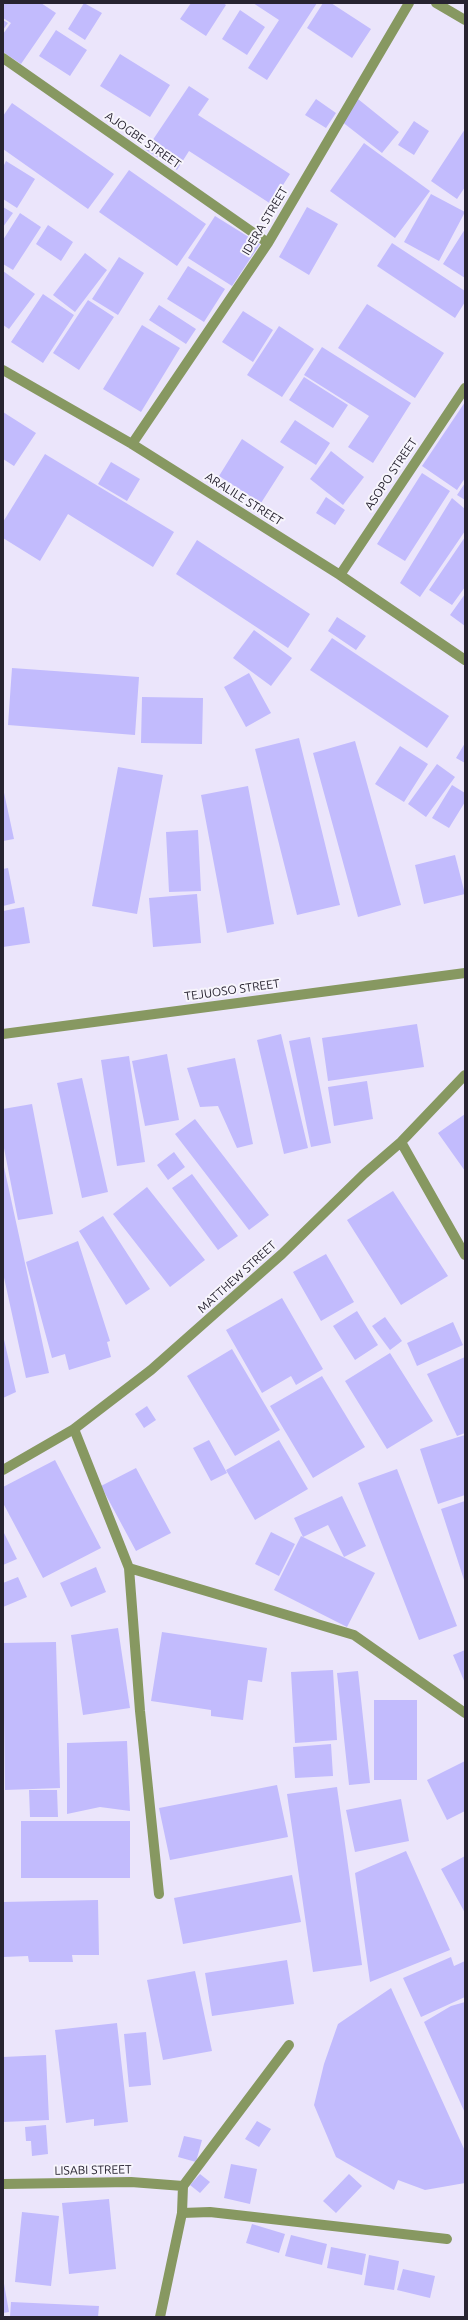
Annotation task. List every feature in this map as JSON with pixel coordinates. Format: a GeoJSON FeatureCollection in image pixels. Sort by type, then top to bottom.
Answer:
{"type":"FeatureCollection","features":[{"type":"Feature","properties":{"kind":"street","name":"IDERA STREET"},"geometry":{"type":"LineString","coordinates":[[132,444],[268,243],[409,3]]}},
{"type":"Feature","properties":{"kind":"street"},"geometry":{"type":"LineString","coordinates":[[436,3],[465,20]]}},
{"type":"Feature","properties":{"kind":"street","name":"AJOGBE STREET"},"geometry":{"type":"LineString","coordinates":[[3,58],[268,243]]}},
{"type":"Feature","properties":{"kind":"street","name":"ARALILE STREET"},"geometry":{"type":"LineString","coordinates":[[3,370],[132,444],[340,574],[465,660]]}},
{"type":"Feature","properties":{"kind":"street","name":"ASOPO STREET"},"geometry":{"type":"LineString","coordinates":[[340,574],[465,388]]}},
{"type":"Feature","properties":{"kind":"street","name":"TEJUOSO STREET"},"geometry":{"type":"LineString","coordinates":[[3,1034],[465,973]]}},
{"type":"Feature","properties":{"kind":"street","name":"MATTHEW STREET"},"geometry":{"type":"LineString","coordinates":[[3,1470],[74,1429],[156,1365],[282,1254],[364,1174],[400,1142],[465,1075]]}},
{"type":"Feature","properties":{"kind":"street"},"geometry":{"type":"LineString","coordinates":[[400,1142],[465,1255]]}},
{"type":"Feature","properties":{"kind":"street"},"geometry":{"type":"LineString","coordinates":[[74,1429],[129,1568],[140,1711],[159,1894]]}},
{"type":"Feature","properties":{"kind":"street"},"geometry":{"type":"LineString","coordinates":[[129,1568],[354,1635],[465,1713]]}},
{"type":"Feature","properties":{"kind":"street"},"geometry":{"type":"LineString","coordinates":[[160,2317],[182,2213],[183,2186],[289,2045]]}},
{"type":"Feature","properties":{"kind":"street","name":"LISABI STREET"},"geometry":{"type":"LineString","coordinates":[[3,2184],[131,2182],[183,2186]]}},
{"type":"Feature","properties":{"kind":"street"},"geometry":{"type":"LineString","coordinates":[[182,2213],[210,2212],[447,2239]]}},
{"type":"Feature","properties":{"kind":"building"},"geometry":{"type":"Polygon","coordinates":[[[3,3],[41,3],[56,13],[21,64],[3,52],[3,34],[11,23],[3,18],[3,3]]]}},
{"type":"Feature","properties":{"kind":"building"},"geometry":{"type":"Polygon","coordinates":[[[84,3],[102,13],[85,40],[68,29],[84,3]]]}},
{"type":"Feature","properties":{"kind":"building"},"geometry":{"type":"Polygon","coordinates":[[[191,3],[223,3],[226,5],[206,36],[180,19],[191,3]]]}},
{"type":"Feature","properties":{"kind":"building"},"geometry":{"type":"Polygon","coordinates":[[[253,3],[317,3],[267,80],[248,68],[279,20],[253,3]]]}},
{"type":"Feature","properties":{"kind":"building"},"geometry":{"type":"Polygon","coordinates":[[[323,3],[331,3],[371,29],[352,58],[307,28],[323,3]]]}},
{"type":"Feature","properties":{"kind":"building"},"geometry":{"type":"Polygon","coordinates":[[[240,10],[265,27],[247,55],[222,39],[240,10]]]}},
{"type":"Feature","properties":{"kind":"building"},"geometry":{"type":"Polygon","coordinates":[[[3,20],[8,23],[3,30],[3,20]]]}},
{"type":"Feature","properties":{"kind":"building"},"geometry":{"type":"Polygon","coordinates":[[[56,30],[87,50],[70,76],[39,56],[56,30]]]}},
{"type":"Feature","properties":{"kind":"building"},"geometry":{"type":"Polygon","coordinates":[[[120,54],[170,85],[150,117],[100,86],[120,54]]]}},
{"type":"Feature","properties":{"kind":"building"},"geometry":{"type":"Polygon","coordinates":[[[189,86],[209,99],[198,115],[290,174],[271,204],[189,151],[177,170],[146,150],[189,86]]]}},
{"type":"Feature","properties":{"kind":"building"},"geometry":{"type":"Polygon","coordinates":[[[316,99],[336,113],[326,128],[305,115],[316,99]]]}},
{"type":"Feature","properties":{"kind":"building"},"geometry":{"type":"Polygon","coordinates":[[[358,99],[399,132],[382,153],[341,121],[358,99]]]}},
{"type":"Feature","properties":{"kind":"building"},"geometry":{"type":"Polygon","coordinates":[[[12,103],[114,174],[88,209],[3,149],[3,116],[12,103]]]}},
{"type":"Feature","properties":{"kind":"building"},"geometry":{"type":"Polygon","coordinates":[[[414,121],[429,131],[414,155],[398,145],[414,121]]]}},
{"type":"Feature","properties":{"kind":"building"},"geometry":{"type":"Polygon","coordinates":[[[465,129],[465,187],[457,199],[431,181],[465,129]]]}},
{"type":"Feature","properties":{"kind":"building"},"geometry":{"type":"Polygon","coordinates":[[[364,143],[430,191],[395,238],[330,191],[364,143]]]}},
{"type":"Feature","properties":{"kind":"building"},"geometry":{"type":"Polygon","coordinates":[[[6,161],[35,179],[17,208],[3,199],[3,167],[6,161]]]}},
{"type":"Feature","properties":{"kind":"building"},"geometry":{"type":"Polygon","coordinates":[[[129,170],[206,224],[177,266],[99,212],[129,170]]]}},
{"type":"Feature","properties":{"kind":"building"},"geometry":{"type":"Polygon","coordinates":[[[431,194],[465,212],[439,261],[404,242],[431,194]]]}},
{"type":"Feature","properties":{"kind":"building"},"geometry":{"type":"Polygon","coordinates":[[[3,207],[13,213],[3,227],[3,207]]]}},
{"type":"Feature","properties":{"kind":"building"},"geometry":{"type":"Polygon","coordinates":[[[307,207],[338,224],[309,275],[279,257],[307,207]]]}},
{"type":"Feature","properties":{"kind":"building"},"geometry":{"type":"Polygon","coordinates":[[[20,213],[41,227],[13,270],[3,264],[3,240],[20,213]]]}},
{"type":"Feature","properties":{"kind":"building"},"geometry":{"type":"Polygon","coordinates":[[[215,216],[260,244],[232,286],[188,258],[215,216]]]}},
{"type":"Feature","properties":{"kind":"building"},"geometry":{"type":"Polygon","coordinates":[[[48,225],[73,242],[61,261],[36,244],[48,225]]]}},
{"type":"Feature","properties":{"kind":"building"},"geometry":{"type":"Polygon","coordinates":[[[465,229],[465,278],[443,264],[465,229]]]}},
{"type":"Feature","properties":{"kind":"building"},"geometry":{"type":"Polygon","coordinates":[[[392,243],[465,291],[465,302],[455,318],[377,266],[392,243]]]}},
{"type":"Feature","properties":{"kind":"building"},"geometry":{"type":"Polygon","coordinates":[[[85,253],[107,270],[75,312],[53,295],[85,253]]]}},
{"type":"Feature","properties":{"kind":"building"},"geometry":{"type":"Polygon","coordinates":[[[119,257],[144,273],[118,315],[92,299],[119,257]]]}},
{"type":"Feature","properties":{"kind":"building"},"geometry":{"type":"Polygon","coordinates":[[[188,266],[225,289],[204,322],[167,299],[188,266]]]}},
{"type":"Feature","properties":{"kind":"building"},"geometry":{"type":"Polygon","coordinates":[[[3,271],[35,294],[9,329],[3,325],[3,271]]]}},
{"type":"Feature","properties":{"kind":"building"},"geometry":{"type":"Polygon","coordinates":[[[43,294],[74,315],[43,363],[11,342],[43,294]]]}},
{"type":"Feature","properties":{"kind":"building"},"geometry":{"type":"Polygon","coordinates":[[[88,300],[114,317],[79,370],[53,353],[88,300]]]}},
{"type":"Feature","properties":{"kind":"building"},"geometry":{"type":"Polygon","coordinates":[[[367,304],[444,353],[415,398],[338,348],[367,304]]]}},
{"type":"Feature","properties":{"kind":"building"},"geometry":{"type":"Polygon","coordinates":[[[159,305],[196,329],[186,344],[149,320],[159,305]]]}},
{"type":"Feature","properties":{"kind":"building"},"geometry":{"type":"Polygon","coordinates":[[[243,311],[273,330],[253,362],[222,342],[243,311]]]}},
{"type":"Feature","properties":{"kind":"building"},"geometry":{"type":"Polygon","coordinates":[[[142,325],[180,348],[141,412],[103,389],[142,325]]]}},
{"type":"Feature","properties":{"kind":"building"},"geometry":{"type":"Polygon","coordinates":[[[279,326],[314,349],[282,397],[247,375],[279,326]]]}},
{"type":"Feature","properties":{"kind":"building"},"geometry":{"type":"Polygon","coordinates":[[[322,347],[411,403],[373,463],[348,447],[369,416],[304,375],[322,347]]]}},
{"type":"Feature","properties":{"kind":"building"},"geometry":{"type":"Polygon","coordinates":[[[304,377],[348,405],[333,428],[289,400],[304,377]]]}},
{"type":"Feature","properties":{"kind":"building"},"geometry":{"type":"Polygon","coordinates":[[[465,402],[465,478],[457,490],[422,466],[465,402]]]}},
{"type":"Feature","properties":{"kind":"building"},"geometry":{"type":"Polygon","coordinates":[[[3,412],[36,433],[14,466],[3,459],[3,412]]]}},
{"type":"Feature","properties":{"kind":"building"},"geometry":{"type":"Polygon","coordinates":[[[295,420],[330,443],[316,465],[280,442],[295,420]]]}},
{"type":"Feature","properties":{"kind":"building"},"geometry":{"type":"Polygon","coordinates":[[[242,439],[284,467],[261,503],[219,476],[242,439]]]}},
{"type":"Feature","properties":{"kind":"building"},"geometry":{"type":"Polygon","coordinates":[[[331,451],[364,477],[343,505],[310,479],[331,451]]]}},
{"type":"Feature","properties":{"kind":"building"},"geometry":{"type":"Polygon","coordinates":[[[45,454],[174,532],[153,567],[68,514],[40,561],[3,538],[3,522],[45,454]]]}},
{"type":"Feature","properties":{"kind":"building"},"geometry":{"type":"Polygon","coordinates":[[[111,462],[140,479],[127,501],[98,484],[111,462]]]}},
{"type":"Feature","properties":{"kind":"building"},"geometry":{"type":"Polygon","coordinates":[[[422,473],[450,491],[405,561],[377,544],[422,473]]]}},
{"type":"Feature","properties":{"kind":"building"},"geometry":{"type":"Polygon","coordinates":[[[465,483],[465,500],[457,495],[465,483]]]}},
{"type":"Feature","properties":{"kind":"building"},"geometry":{"type":"Polygon","coordinates":[[[326,497],[345,510],[335,525],[316,513],[326,497]]]}},
{"type":"Feature","properties":{"kind":"building"},"geometry":{"type":"Polygon","coordinates":[[[452,498],[465,509],[465,531],[420,597],[400,583],[452,498]]]}},
{"type":"Feature","properties":{"kind":"building"},"geometry":{"type":"Polygon","coordinates":[[[465,537],[465,587],[452,605],[429,590],[465,537]]]}},
{"type":"Feature","properties":{"kind":"building"},"geometry":{"type":"Polygon","coordinates":[[[197,540],[310,614],[288,648],[176,574],[197,540]]]}},
{"type":"Feature","properties":{"kind":"building"},"geometry":{"type":"Polygon","coordinates":[[[465,594],[465,626],[450,615],[465,594]]]}},
{"type":"Feature","properties":{"kind":"building"},"geometry":{"type":"Polygon","coordinates":[[[337,617],[366,636],[356,650],[328,631],[337,617]]]}},
{"type":"Feature","properties":{"kind":"building"},"geometry":{"type":"Polygon","coordinates":[[[254,630],[292,658],[271,686],[233,658],[254,630]]]}},
{"type":"Feature","properties":{"kind":"building"},"geometry":{"type":"Polygon","coordinates":[[[332,638],[449,716],[427,748],[310,670],[332,638]]]}},
{"type":"Feature","properties":{"kind":"building"},"geometry":{"type":"Polygon","coordinates":[[[12,668],[139,677],[135,735],[8,725],[12,668]]]}},
{"type":"Feature","properties":{"kind":"building"},"geometry":{"type":"Polygon","coordinates":[[[249,673],[271,713],[246,727],[224,687],[249,673]]]}},
{"type":"Feature","properties":{"kind":"building"},"geometry":{"type":"Polygon","coordinates":[[[142,697],[203,698],[202,744],[141,743],[142,697]]]}},
{"type":"Feature","properties":{"kind":"building"},"geometry":{"type":"Polygon","coordinates":[[[299,738],[340,905],[297,915],[255,749],[299,738]]]}},
{"type":"Feature","properties":{"kind":"building"},"geometry":{"type":"Polygon","coordinates":[[[355,741],[401,905],[358,917],[313,753],[355,741]]]}},
{"type":"Feature","properties":{"kind":"building"},"geometry":{"type":"Polygon","coordinates":[[[465,743],[465,763],[456,758],[465,743]]]}},
{"type":"Feature","properties":{"kind":"building"},"geometry":{"type":"Polygon","coordinates":[[[400,746],[428,764],[404,802],[375,784],[400,746]]]}},
{"type":"Feature","properties":{"kind":"building"},"geometry":{"type":"Polygon","coordinates":[[[437,764],[455,777],[426,817],[408,804],[437,764]]]}},
{"type":"Feature","properties":{"kind":"building"},"geometry":{"type":"Polygon","coordinates":[[[118,767],[163,775],[137,914],[92,906],[118,767]]]}},
{"type":"Feature","properties":{"kind":"building"},"geometry":{"type":"Polygon","coordinates":[[[452,785],[465,793],[465,802],[449,828],[432,818],[452,785]]]}},
{"type":"Feature","properties":{"kind":"building"},"geometry":{"type":"Polygon","coordinates":[[[248,786],[274,924],[227,933],[201,795],[248,786]]]}},
{"type":"Feature","properties":{"kind":"building"},"geometry":{"type":"Polygon","coordinates":[[[3,788],[14,839],[3,841],[3,788]]]}},
{"type":"Feature","properties":{"kind":"building"},"geometry":{"type":"Polygon","coordinates":[[[198,830],[201,891],[169,892],[166,832],[198,830]]]}},
{"type":"Feature","properties":{"kind":"building"},"geometry":{"type":"Polygon","coordinates":[[[455,855],[465,894],[424,904],[415,865],[455,855]]]}},
{"type":"Feature","properties":{"kind":"building"},"geometry":{"type":"Polygon","coordinates":[[[8,868],[15,903],[3,906],[3,869],[8,868]]]}},
{"type":"Feature","properties":{"kind":"building"},"geometry":{"type":"Polygon","coordinates":[[[197,894],[201,943],[153,947],[149,898],[197,894]]]}},
{"type":"Feature","properties":{"kind":"building"},"geometry":{"type":"Polygon","coordinates":[[[24,907],[30,943],[3,947],[3,911],[24,907]]]}},
{"type":"Feature","properties":{"kind":"building"},"geometry":{"type":"Polygon","coordinates":[[[417,1024],[424,1067],[328,1081],[322,1038],[417,1024]]]}},
{"type":"Feature","properties":{"kind":"building"},"geometry":{"type":"Polygon","coordinates":[[[281,1034],[308,1148],[284,1154],[257,1040],[281,1034]]]}},
{"type":"Feature","properties":{"kind":"building"},"geometry":{"type":"Polygon","coordinates":[[[310,1037],[331,1143],[311,1147],[289,1041],[310,1037]]]}},
{"type":"Feature","properties":{"kind":"building"},"geometry":{"type":"Polygon","coordinates":[[[167,1054],[179,1120],[145,1126],[132,1061],[167,1054]]]}},
{"type":"Feature","properties":{"kind":"building"},"geometry":{"type":"Polygon","coordinates":[[[129,1056],[145,1162],[117,1166],[101,1060],[129,1056]]]}},
{"type":"Feature","properties":{"kind":"building"},"geometry":{"type":"Polygon","coordinates":[[[235,1058],[253,1144],[237,1148],[218,1106],[200,1107],[187,1068],[235,1058]]]}},
{"type":"Feature","properties":{"kind":"building"},"geometry":{"type":"Polygon","coordinates":[[[82,1078],[108,1192],[82,1198],[57,1083],[82,1078]]]}},
{"type":"Feature","properties":{"kind":"building"},"geometry":{"type":"Polygon","coordinates":[[[367,1081],[373,1119],[334,1126],[328,1087],[367,1081]]]}},
{"type":"Feature","properties":{"kind":"building"},"geometry":{"type":"Polygon","coordinates":[[[32,1104],[53,1214],[18,1220],[3,1143],[3,1109],[32,1104]]]}},
{"type":"Feature","properties":{"kind":"building"},"geometry":{"type":"Polygon","coordinates":[[[465,1114],[465,1171],[438,1133],[465,1114]]]}},
{"type":"Feature","properties":{"kind":"building"},"geometry":{"type":"Polygon","coordinates":[[[195,1119],[269,1215],[249,1230],[175,1134],[195,1119]]]}},
{"type":"Feature","properties":{"kind":"building"},"geometry":{"type":"Polygon","coordinates":[[[174,1152],[185,1167],[168,1180],[157,1165],[174,1152]]]}},
{"type":"Feature","properties":{"kind":"building"},"geometry":{"type":"Polygon","coordinates":[[[4,1167],[49,1373],[26,1378],[3,1273],[4,1167]]]}},
{"type":"Feature","properties":{"kind":"building"},"geometry":{"type":"Polygon","coordinates":[[[192,1174],[238,1236],[218,1250],[172,1188],[192,1174]]]}},
{"type":"Feature","properties":{"kind":"building"},"geometry":{"type":"Polygon","coordinates":[[[147,1187],[205,1260],[170,1287],[113,1214],[147,1187]]]}},
{"type":"Feature","properties":{"kind":"building"},"geometry":{"type":"Polygon","coordinates":[[[393,1191],[448,1276],[401,1305],[347,1220],[393,1191]]]}},
{"type":"Feature","properties":{"kind":"building"},"geometry":{"type":"Polygon","coordinates":[[[103,1216],[150,1289],[126,1305],[79,1231],[103,1216]]]}},
{"type":"Feature","properties":{"kind":"building"},"geometry":{"type":"Polygon","coordinates":[[[78,1241],[110,1341],[107,1342],[111,1357],[69,1370],[65,1354],[52,1358],[26,1262],[78,1241]]]}},
{"type":"Feature","properties":{"kind":"building"},"geometry":{"type":"Polygon","coordinates":[[[326,1254],[354,1302],[321,1321],[293,1272],[326,1254]]]}},
{"type":"Feature","properties":{"kind":"building"},"geometry":{"type":"Polygon","coordinates":[[[282,1298],[323,1369],[296,1385],[291,1376],[262,1393],[226,1330],[282,1298]]]}},
{"type":"Feature","properties":{"kind":"building"},"geometry":{"type":"Polygon","coordinates":[[[357,1311],[378,1345],[355,1360],[333,1326],[357,1311]]]}},
{"type":"Feature","properties":{"kind":"building"},"geometry":{"type":"Polygon","coordinates":[[[385,1317],[402,1341],[390,1350],[372,1326],[385,1317]]]}},
{"type":"Feature","properties":{"kind":"building"},"geometry":{"type":"Polygon","coordinates":[[[453,1322],[463,1345],[417,1366],[407,1343],[453,1322]]]}},
{"type":"Feature","properties":{"kind":"building"},"geometry":{"type":"Polygon","coordinates":[[[3,1335],[16,1392],[3,1398],[3,1335]]]}},
{"type":"Feature","properties":{"kind":"building"},"geometry":{"type":"Polygon","coordinates":[[[232,1349],[280,1430],[235,1456],[187,1376],[232,1349]]]}},
{"type":"Feature","properties":{"kind":"building"},"geometry":{"type":"Polygon","coordinates":[[[390,1353],[433,1421],[387,1449],[345,1381],[390,1353]]]}},
{"type":"Feature","properties":{"kind":"building"},"geometry":{"type":"Polygon","coordinates":[[[465,1357],[465,1433],[457,1436],[427,1374],[465,1357]]]}},
{"type":"Feature","properties":{"kind":"building"},"geometry":{"type":"Polygon","coordinates":[[[322,1376],[365,1447],[313,1478],[270,1406],[322,1376]]]}},
{"type":"Feature","properties":{"kind":"building"},"geometry":{"type":"Polygon","coordinates":[[[147,1406],[156,1420],[144,1428],[135,1414],[147,1406]]]}},
{"type":"Feature","properties":{"kind":"building"},"geometry":{"type":"Polygon","coordinates":[[[465,1435],[465,1495],[438,1504],[420,1449],[465,1435]]]}},
{"type":"Feature","properties":{"kind":"building"},"geometry":{"type":"Polygon","coordinates":[[[209,1440],[227,1473],[211,1481],[193,1448],[209,1440]]]}},
{"type":"Feature","properties":{"kind":"building"},"geometry":{"type":"Polygon","coordinates":[[[279,1440],[308,1489],[255,1520],[226,1470],[279,1440]]]}},
{"type":"Feature","properties":{"kind":"building"},"geometry":{"type":"Polygon","coordinates":[[[55,1460],[101,1548],[43,1578],[3,1503],[3,1487],[55,1460]]]}},
{"type":"Feature","properties":{"kind":"building"},"geometry":{"type":"Polygon","coordinates":[[[136,1468],[171,1533],[136,1551],[101,1486],[136,1468]]]}},
{"type":"Feature","properties":{"kind":"building"},"geometry":{"type":"Polygon","coordinates":[[[397,1469],[457,1626],[419,1640],[358,1483],[397,1469]]]}},
{"type":"Feature","properties":{"kind":"building"},"geometry":{"type":"Polygon","coordinates":[[[342,1496],[366,1546],[344,1557],[328,1525],[303,1537],[294,1518],[342,1496]]]}},
{"type":"Feature","properties":{"kind":"building"},"geometry":{"type":"Polygon","coordinates":[[[465,1501],[465,1583],[441,1509],[465,1501]]]}},
{"type":"Feature","properties":{"kind":"building"},"geometry":{"type":"Polygon","coordinates":[[[3,1531],[17,1559],[3,1565],[3,1531]]]}},
{"type":"Feature","properties":{"kind":"building"},"geometry":{"type":"Polygon","coordinates":[[[271,1532],[295,1544],[279,1576],[255,1564],[271,1532]]]}},
{"type":"Feature","properties":{"kind":"building"},"geometry":{"type":"Polygon","coordinates":[[[301,1536],[375,1573],[347,1627],[274,1590],[301,1536]]]}},
{"type":"Feature","properties":{"kind":"building"},"geometry":{"type":"Polygon","coordinates":[[[96,1567],[106,1592],[71,1607],[60,1583],[96,1567]]]}},
{"type":"Feature","properties":{"kind":"building"},"geometry":{"type":"Polygon","coordinates":[[[18,1577],[27,1597],[3,1607],[3,1583],[18,1577]]]}},
{"type":"Feature","properties":{"kind":"building"},"geometry":{"type":"Polygon","coordinates":[[[118,1628],[130,1708],[83,1715],[71,1635],[118,1628]]]}},
{"type":"Feature","properties":{"kind":"building"},"geometry":{"type":"Polygon","coordinates":[[[162,1632],[267,1648],[262,1682],[248,1680],[243,1720],[211,1716],[211,1710],[151,1701],[162,1632]]]}},
{"type":"Feature","properties":{"kind":"building"},"geometry":{"type":"Polygon","coordinates":[[[56,1642],[60,1788],[5,1790],[3,1643],[56,1642]]]}},
{"type":"Feature","properties":{"kind":"building"},"geometry":{"type":"Polygon","coordinates":[[[465,1650],[465,1683],[453,1655],[465,1650]]]}},
{"type":"Feature","properties":{"kind":"building"},"geometry":{"type":"Polygon","coordinates":[[[333,1670],[337,1740],[295,1743],[291,1672],[333,1670]]]}},
{"type":"Feature","properties":{"kind":"building"},"geometry":{"type":"Polygon","coordinates":[[[358,1671],[370,1783],[349,1785],[337,1673],[358,1671]]]}},
{"type":"Feature","properties":{"kind":"building"},"geometry":{"type":"Polygon","coordinates":[[[374,1700],[417,1700],[417,1780],[374,1780],[374,1700]]]}},
{"type":"Feature","properties":{"kind":"building"},"geometry":{"type":"Polygon","coordinates":[[[127,1741],[130,1811],[100,1807],[67,1814],[67,1743],[127,1741]]]}},
{"type":"Feature","properties":{"kind":"building"},"geometry":{"type":"Polygon","coordinates":[[[331,1744],[333,1776],[295,1778],[293,1747],[331,1744]]]}},
{"type":"Feature","properties":{"kind":"building"},"geometry":{"type":"Polygon","coordinates":[[[465,1761],[465,1811],[447,1820],[427,1780],[465,1761]]]}},
{"type":"Feature","properties":{"kind":"building"},"geometry":{"type":"Polygon","coordinates":[[[277,1785],[288,1837],[170,1860],[159,1808],[277,1785]]]}},
{"type":"Feature","properties":{"kind":"building"},"geometry":{"type":"Polygon","coordinates":[[[337,1787],[362,1965],[313,1972],[287,1794],[337,1787]]]}},
{"type":"Feature","properties":{"kind":"building"},"geometry":{"type":"Polygon","coordinates":[[[29,1790],[57,1790],[58,1817],[30,1817],[29,1790]]]}},
{"type":"Feature","properties":{"kind":"building"},"geometry":{"type":"Polygon","coordinates":[[[401,1799],[409,1841],[355,1852],[346,1810],[401,1799]]]}},
{"type":"Feature","properties":{"kind":"building"},"geometry":{"type":"Polygon","coordinates":[[[21,1821],[130,1821],[130,1878],[21,1878],[21,1821]]]}},
{"type":"Feature","properties":{"kind":"building"},"geometry":{"type":"Polygon","coordinates":[[[406,1851],[450,1950],[370,1982],[355,1873],[406,1851]]]}},
{"type":"Feature","properties":{"kind":"building"},"geometry":{"type":"Polygon","coordinates":[[[465,1856],[465,1913],[441,1869],[465,1856]]]}},
{"type":"Feature","properties":{"kind":"building"},"geometry":{"type":"Polygon","coordinates":[[[292,1875],[301,1922],[183,1944],[174,1898],[292,1875]]]}},
{"type":"Feature","properties":{"kind":"building"},"geometry":{"type":"Polygon","coordinates":[[[98,1900],[99,1955],[72,1955],[73,1962],[29,1962],[28,1956],[3,1957],[3,1902],[98,1900]]]}},
{"type":"Feature","properties":{"kind":"building"},"geometry":{"type":"Polygon","coordinates":[[[451,1957],[454,1966],[465,1961],[465,1997],[421,2017],[403,1978],[451,1957]]]}},
{"type":"Feature","properties":{"kind":"building"},"geometry":{"type":"Polygon","coordinates":[[[287,1960],[294,2004],[212,2016],[205,1973],[287,1960]]]}},
{"type":"Feature","properties":{"kind":"building"},"geometry":{"type":"Polygon","coordinates":[[[195,1971],[212,2051],[163,2060],[147,1980],[195,1971]]]}},
{"type":"Feature","properties":{"kind":"building"},"geometry":{"type":"Polygon","coordinates":[[[391,1988],[465,2151],[465,2183],[425,2190],[398,2180],[394,2190],[336,2157],[314,2105],[324,2064],[338,2024],[391,1988]]]}},
{"type":"Feature","properties":{"kind":"building"},"geometry":{"type":"Polygon","coordinates":[[[465,2002],[465,2113],[424,2022],[451,2006],[465,2002]]]}},
{"type":"Feature","properties":{"kind":"building"},"geometry":{"type":"Polygon","coordinates":[[[117,2023],[128,2122],[94,2126],[94,2119],[66,2123],[55,2030],[117,2023]]]}},
{"type":"Feature","properties":{"kind":"building"},"geometry":{"type":"Polygon","coordinates":[[[146,2032],[151,2085],[129,2087],[124,2034],[146,2032]]]}},
{"type":"Feature","properties":{"kind":"building"},"geometry":{"type":"Polygon","coordinates":[[[46,2055],[49,2120],[3,2122],[3,2057],[46,2055]]]}},
{"type":"Feature","properties":{"kind":"building"},"geometry":{"type":"Polygon","coordinates":[[[257,2121],[271,2129],[259,2147],[245,2139],[257,2121]]]}},
{"type":"Feature","properties":{"kind":"building"},"geometry":{"type":"Polygon","coordinates":[[[46,2125],[48,2154],[32,2156],[31,2141],[26,2141],[25,2127],[46,2125]]]}},
{"type":"Feature","properties":{"kind":"building"},"geometry":{"type":"Polygon","coordinates":[[[184,2136],[202,2140],[196,2162],[178,2157],[184,2136]]]}},
{"type":"Feature","properties":{"kind":"building"},"geometry":{"type":"Polygon","coordinates":[[[231,2164],[257,2169],[250,2204],[224,2198],[231,2164]]]}},
{"type":"Feature","properties":{"kind":"building"},"geometry":{"type":"Polygon","coordinates":[[[200,2174],[210,2182],[200,2193],[190,2185],[200,2174]]]}},
{"type":"Feature","properties":{"kind":"building"},"geometry":{"type":"Polygon","coordinates":[[[349,2174],[362,2186],[336,2213],[323,2201],[349,2174]]]}},
{"type":"Feature","properties":{"kind":"building"},"geometry":{"type":"Polygon","coordinates":[[[109,2199],[116,2269],[69,2274],[62,2203],[109,2199]]]}},
{"type":"Feature","properties":{"kind":"building"},"geometry":{"type":"Polygon","coordinates":[[[22,2212],[59,2216],[51,2286],[15,2282],[22,2212]]]}},
{"type":"Feature","properties":{"kind":"building"},"geometry":{"type":"Polygon","coordinates":[[[252,2224],[285,2234],[279,2253],[246,2243],[252,2224]]]}},
{"type":"Feature","properties":{"kind":"building"},"geometry":{"type":"Polygon","coordinates":[[[291,2235],[327,2244],[322,2265],[285,2256],[291,2235]]]}},
{"type":"Feature","properties":{"kind":"building"},"geometry":{"type":"Polygon","coordinates":[[[331,2247],[366,2254],[362,2275],[327,2268],[331,2247]]]}},
{"type":"Feature","properties":{"kind":"building"},"geometry":{"type":"Polygon","coordinates":[[[369,2255],[399,2261],[394,2290],[364,2285],[369,2255]]]}},
{"type":"Feature","properties":{"kind":"building"},"geometry":{"type":"Polygon","coordinates":[[[403,2269],[435,2276],[430,2298],[397,2290],[403,2269]]]}},
{"type":"Feature","properties":{"kind":"building"},"geometry":{"type":"Polygon","coordinates":[[[3,2278],[9,2312],[3,2313],[3,2278]]]}},
{"type":"Feature","properties":{"kind":"building"},"geometry":{"type":"Polygon","coordinates":[[[11,2302],[99,2306],[98,2317],[10,2317],[11,2302]]]}}]}
